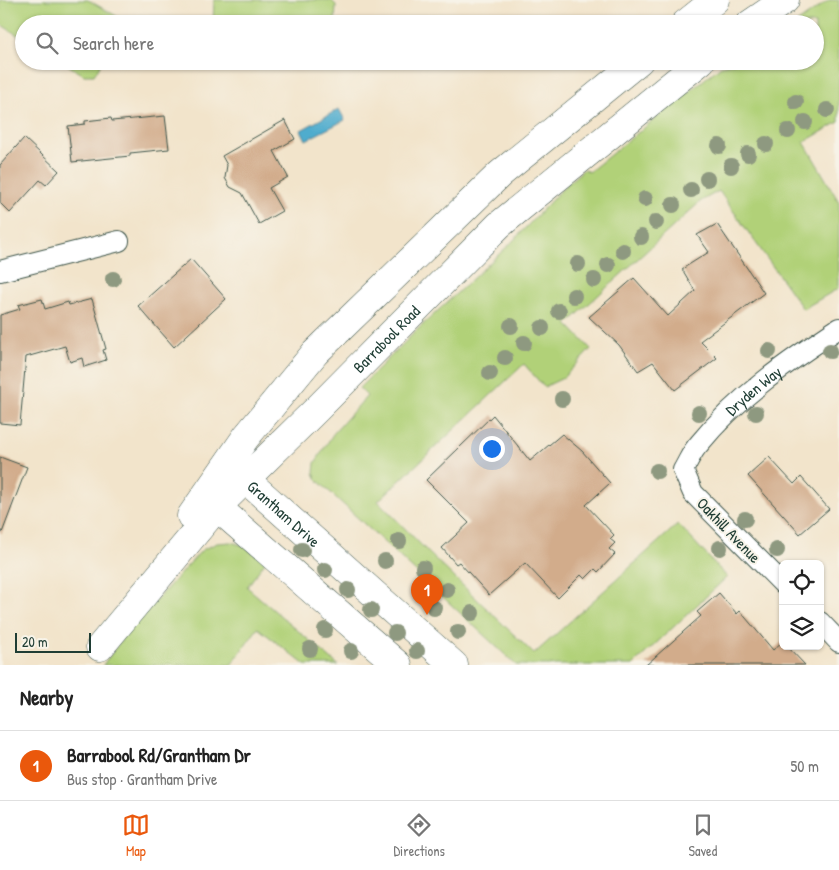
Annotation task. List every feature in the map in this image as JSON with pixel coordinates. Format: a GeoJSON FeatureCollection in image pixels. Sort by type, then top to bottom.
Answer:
{"type":"FeatureCollection","features":[{"type":"Feature","properties":{"kind":"main road"},"geometry":{"type":"LineString","coordinates":[[763,15],[785,0]]}},
{"type":"Feature","properties":{"kind":"main road"},"geometry":{"type":"LineString","coordinates":[[699,15],[712,7]]}},
{"type":"Feature","properties":{"kind":"main road","name":"Barrabool Road"},"geometry":{"type":"LineString","coordinates":[[94,656],[246,437],[315,353],[500,174],[628,70]]}},
{"type":"Feature","properties":{"kind":"main road","name":"Barrabool Road"},"geometry":{"type":"LineString","coordinates":[[94,656],[218,507],[499,226],[690,70]]}},
{"type":"Feature","properties":{"kind":"main road","name":"Grantham Drive"},"geometry":{"type":"LineString","coordinates":[[216,481],[245,479],[454,665]]}},
{"type":"Feature","properties":{"kind":"main road"},"geometry":{"type":"LineString","coordinates":[[216,481],[218,507],[398,665]]}},
{"type":"Feature","properties":{"kind":"street"},"geometry":{"type":"LineString","coordinates":[[0,271],[119,241]]}},
{"type":"Feature","properties":{"kind":"street","name":"Dryden Way"},"geometry":{"type":"LineString","coordinates":[[683,470],[698,445],[740,401],[797,356],[839,328]]}},
{"type":"Feature","properties":{"kind":"street","name":"Oakhill Avenue"},"geometry":{"type":"LineString","coordinates":[[683,470],[693,492],[779,580]]}},
{"type":"Feature","properties":{"kind":"street"},"geometry":{"type":"LineString","coordinates":[[824,626],[839,642]]}},
{"type":"Feature","properties":{"kind":"green space"},"geometry":{"type":"Polygon","coordinates":[[[0,0],[88,0],[115,15],[15,15],[15,33],[0,24],[0,0]]]}},
{"type":"Feature","properties":{"kind":"green space"},"geometry":{"type":"Polygon","coordinates":[[[214,0],[331,0],[336,5],[335,15],[213,15],[214,0]]]}},
{"type":"Feature","properties":{"kind":"green space"},"geometry":{"type":"Polygon","coordinates":[[[829,0],[839,0],[839,122],[804,142],[839,202],[839,288],[803,309],[719,191],[701,201],[567,324],[591,349],[563,378],[544,387],[524,364],[378,501],[534,654],[678,524],[727,577],[633,665],[516,665],[317,480],[314,473],[315,463],[333,434],[367,396],[359,388],[416,331],[510,244],[566,185],[584,169],[589,172],[716,70],[824,70],[824,15],[808,15],[829,0]]]}},
{"type":"Feature","properties":{"kind":"green space"},"geometry":{"type":"Polygon","coordinates":[[[76,70],[97,70],[94,75],[84,75],[76,70]]]}},
{"type":"Feature","properties":{"kind":"green space"},"geometry":{"type":"Polygon","coordinates":[[[231,542],[245,546],[265,562],[247,587],[338,665],[305,665],[258,628],[231,665],[103,665],[126,633],[202,550],[217,543],[231,542]]]}},
{"type":"Feature","properties":{"kind":"water"},"geometry":{"type":"Polygon","coordinates":[[[339,109],[345,120],[306,140],[301,130],[339,109]]]}},
{"type":"Feature","properties":{"kind":"building"},"geometry":{"type":"Polygon","coordinates":[[[165,116],[169,149],[130,153],[130,156],[72,162],[68,126],[85,124],[85,121],[111,118],[112,121],[165,116]]]}},
{"type":"Feature","properties":{"kind":"building"},"geometry":{"type":"Polygon","coordinates":[[[285,120],[295,139],[274,151],[288,177],[269,188],[282,211],[259,224],[242,193],[230,187],[225,178],[227,165],[222,156],[285,120]]]}},
{"type":"Feature","properties":{"kind":"building"},"geometry":{"type":"Polygon","coordinates":[[[24,138],[59,171],[46,185],[40,180],[10,213],[0,203],[0,165],[24,138]]]}},
{"type":"Feature","properties":{"kind":"building"},"geometry":{"type":"Polygon","coordinates":[[[717,224],[764,293],[700,341],[717,358],[675,390],[653,362],[638,371],[619,345],[589,317],[634,278],[668,316],[695,291],[682,269],[709,252],[697,235],[717,224]]]}},
{"type":"Feature","properties":{"kind":"building"},"geometry":{"type":"Polygon","coordinates":[[[191,259],[226,299],[174,347],[138,306],[191,259]]]}},
{"type":"Feature","properties":{"kind":"building"},"geometry":{"type":"Polygon","coordinates":[[[42,299],[45,309],[68,302],[69,305],[92,299],[106,349],[103,350],[106,360],[84,367],[82,358],[70,362],[65,346],[26,357],[20,425],[0,423],[0,315],[20,309],[18,305],[42,299]]]}},
{"type":"Feature","properties":{"kind":"building"},"geometry":{"type":"Polygon","coordinates":[[[493,415],[530,461],[562,434],[582,451],[610,483],[586,505],[614,535],[610,539],[615,543],[609,549],[615,554],[598,572],[595,569],[585,579],[581,575],[558,598],[525,563],[489,595],[459,562],[456,564],[442,548],[469,523],[426,480],[493,415]]]}},
{"type":"Feature","properties":{"kind":"building"},"geometry":{"type":"Polygon","coordinates":[[[0,457],[27,467],[2,533],[0,533],[0,457]]]}},
{"type":"Feature","properties":{"kind":"building"},"geometry":{"type":"Polygon","coordinates":[[[769,457],[794,484],[801,477],[829,509],[800,534],[748,476],[769,457]]]}},
{"type":"Feature","properties":{"kind":"building"},"geometry":{"type":"Polygon","coordinates":[[[719,593],[737,614],[740,611],[773,650],[779,645],[779,650],[791,650],[805,665],[646,665],[701,616],[697,612],[719,593]]]}},
{"type":"Feature","properties":{"kind":"place","name":"Barrabool Rd/Grantham Dr"},"geometry":{"type":"Point","coordinates":[427,615]}}]}
